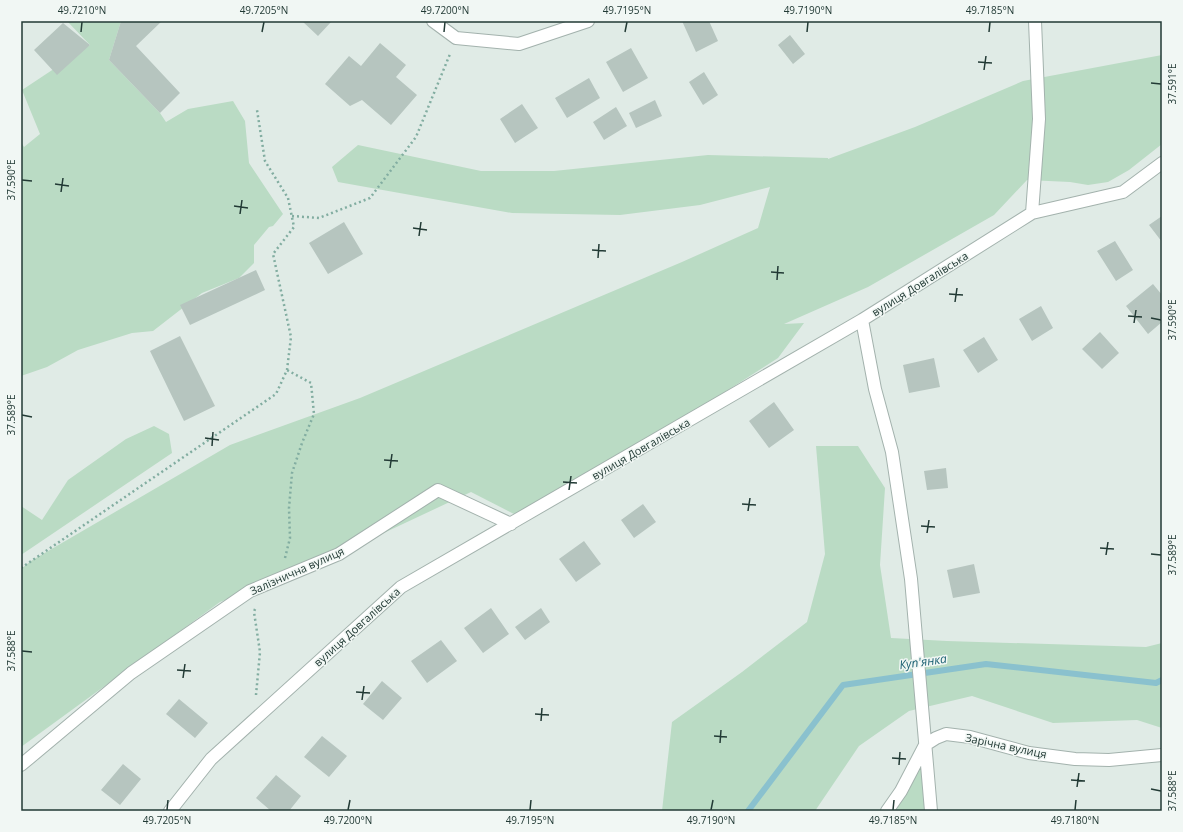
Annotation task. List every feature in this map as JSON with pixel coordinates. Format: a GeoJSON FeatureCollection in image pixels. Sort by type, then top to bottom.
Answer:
{"type":"FeatureCollection","features":[{"type":"Feature","properties":{"kind":"street"},"geometry":{"type":"LineString","coordinates":[[433,21],[456,38],[519,44],[588,21]]}},
{"type":"Feature","properties":{"kind":"street"},"geometry":{"type":"LineString","coordinates":[[1032,213],[1039,119],[1035,21]]}},
{"type":"Feature","properties":{"kind":"street","name":"вулиця Довгалівська"},"geometry":{"type":"LineString","coordinates":[[170,811],[211,759],[402,587],[862,320],[1032,213],[1123,192],[1162,163]]}},
{"type":"Feature","properties":{"kind":"street"},"geometry":{"type":"LineString","coordinates":[[862,320],[875,389],[892,452],[911,578],[931,811]]}},
{"type":"Feature","properties":{"kind":"street","name":"Залізнична вулиця"},"geometry":{"type":"LineString","coordinates":[[21,765],[131,673],[250,591],[339,554],[438,490],[511,524]]}},
{"type":"Feature","properties":{"kind":"street","name":"Зарічна вулиця"},"geometry":{"type":"LineString","coordinates":[[925,745],[946,734],[970,737],[1029,753],[1075,760],[1109,760],[1162,755]]}},
{"type":"Feature","properties":{"kind":"street"},"geometry":{"type":"LineString","coordinates":[[887,811],[901,791],[925,745]]}},
{"type":"Feature","properties":{"kind":"path"},"geometry":{"type":"LineString","coordinates":[[292,216],[319,218],[370,198],[416,137],[456,38]]}},
{"type":"Feature","properties":{"kind":"path"},"geometry":{"type":"LineString","coordinates":[[21,568],[276,394],[287,370],[291,337],[273,254],[294,227],[288,198],[265,161],[257,110]]}},
{"type":"Feature","properties":{"kind":"path"},"geometry":{"type":"LineString","coordinates":[[254,720],[260,652],[254,612],[266,584],[283,563],[287,551],[290,538],[289,508],[292,472],[314,414],[311,383],[287,370]]}},
{"type":"Feature","properties":{"kind":"green space"},"geometry":{"type":"Polygon","coordinates":[[[67,21],[121,21],[109,60],[160,113],[166,122],[188,109],[233,101],[245,121],[249,163],[283,214],[273,226],[269,227],[254,245],[254,263],[239,278],[202,293],[153,331],[132,333],[78,350],[47,367],[21,376],[21,142],[24,147],[40,134],[22,90],[90,45],[67,21]]]}},
{"type":"Feature","properties":{"kind":"green space"},"geometry":{"type":"Polygon","coordinates":[[[1162,55],[1162,144],[1129,170],[1108,182],[1088,185],[1070,182],[1027,180],[994,215],[868,287],[784,324],[804,323],[778,358],[706,404],[516,515],[471,492],[339,554],[220,602],[21,747],[21,569],[31,561],[230,445],[360,398],[682,262],[758,228],[770,187],[700,205],[620,215],[512,213],[338,182],[332,167],[358,145],[481,171],[554,171],[708,155],[828,159],[915,127],[1023,81],[1162,55]]]}},
{"type":"Feature","properties":{"kind":"green space"},"geometry":{"type":"Polygon","coordinates":[[[154,426],[169,434],[172,453],[21,555],[21,506],[42,520],[68,480],[126,439],[154,426]]]}},
{"type":"Feature","properties":{"kind":"green space"},"geometry":{"type":"Polygon","coordinates":[[[816,446],[858,446],[885,488],[880,565],[891,638],[1146,647],[1162,643],[1162,728],[1137,720],[1053,723],[972,696],[909,711],[859,746],[815,811],[662,811],[672,722],[742,672],[807,622],[825,554],[816,446]]]}},
{"type":"Feature","properties":{"kind":"green space"},"geometry":{"type":"Polygon","coordinates":[[[925,745],[931,811],[880,811],[925,745]]]}},
{"type":"Feature","properties":{"kind":"building"},"geometry":{"type":"Polygon","coordinates":[[[121,21],[162,21],[136,46],[180,93],[160,113],[109,60],[121,21]]]}},
{"type":"Feature","properties":{"kind":"building"},"geometry":{"type":"Polygon","coordinates":[[[302,21],[332,21],[318,36],[302,21]]]}},
{"type":"Feature","properties":{"kind":"building"},"geometry":{"type":"Polygon","coordinates":[[[682,21],[709,21],[718,41],[696,52],[682,21]]]}},
{"type":"Feature","properties":{"kind":"building"},"geometry":{"type":"Polygon","coordinates":[[[63,23],[90,45],[57,75],[34,50],[63,23]]]}},
{"type":"Feature","properties":{"kind":"building"},"geometry":{"type":"Polygon","coordinates":[[[790,35],[805,54],[793,64],[778,45],[790,35]]]}},
{"type":"Feature","properties":{"kind":"building"},"geometry":{"type":"Polygon","coordinates":[[[380,43],[406,65],[396,77],[417,95],[391,125],[362,100],[350,106],[325,84],[349,56],[361,66],[380,43]]]}},
{"type":"Feature","properties":{"kind":"building"},"geometry":{"type":"Polygon","coordinates":[[[631,48],[648,78],[623,92],[606,62],[631,48]]]}},
{"type":"Feature","properties":{"kind":"building"},"geometry":{"type":"Polygon","coordinates":[[[704,72],[718,95],[703,105],[689,82],[704,72]]]}},
{"type":"Feature","properties":{"kind":"building"},"geometry":{"type":"Polygon","coordinates":[[[589,78],[600,98],[567,118],[555,98],[589,78]]]}},
{"type":"Feature","properties":{"kind":"building"},"geometry":{"type":"Polygon","coordinates":[[[655,100],[662,116],[636,128],[629,113],[655,100]]]}},
{"type":"Feature","properties":{"kind":"building"},"geometry":{"type":"Polygon","coordinates":[[[522,104],[538,128],[515,143],[500,119],[522,104]]]}},
{"type":"Feature","properties":{"kind":"building"},"geometry":{"type":"Polygon","coordinates":[[[616,107],[627,126],[604,140],[593,122],[616,107]]]}},
{"type":"Feature","properties":{"kind":"building"},"geometry":{"type":"Polygon","coordinates":[[[1162,216],[1162,242],[1149,225],[1162,216]]]}},
{"type":"Feature","properties":{"kind":"building"},"geometry":{"type":"Polygon","coordinates":[[[344,222],[363,254],[328,274],[309,243],[344,222]]]}},
{"type":"Feature","properties":{"kind":"building"},"geometry":{"type":"Polygon","coordinates":[[[1115,241],[1133,270],[1116,281],[1097,251],[1115,241]]]}},
{"type":"Feature","properties":{"kind":"building"},"geometry":{"type":"Polygon","coordinates":[[[256,270],[265,290],[190,325],[180,305],[256,270]]]}},
{"type":"Feature","properties":{"kind":"building"},"geometry":{"type":"Polygon","coordinates":[[[1153,284],[1162,295],[1162,322],[1148,334],[1126,306],[1153,284]]]}},
{"type":"Feature","properties":{"kind":"building"},"geometry":{"type":"Polygon","coordinates":[[[1041,306],[1053,328],[1032,341],[1019,319],[1041,306]]]}},
{"type":"Feature","properties":{"kind":"building"},"geometry":{"type":"Polygon","coordinates":[[[1100,332],[1119,353],[1102,369],[1082,349],[1100,332]]]}},
{"type":"Feature","properties":{"kind":"building"},"geometry":{"type":"Polygon","coordinates":[[[180,336],[215,406],[184,421],[150,351],[180,336]]]}},
{"type":"Feature","properties":{"kind":"building"},"geometry":{"type":"Polygon","coordinates":[[[984,337],[998,360],[978,373],[963,350],[984,337]]]}},
{"type":"Feature","properties":{"kind":"building"},"geometry":{"type":"Polygon","coordinates":[[[934,358],[940,387],[909,393],[903,365],[934,358]]]}},
{"type":"Feature","properties":{"kind":"building"},"geometry":{"type":"Polygon","coordinates":[[[774,402],[794,430],[769,448],[749,421],[774,402]]]}},
{"type":"Feature","properties":{"kind":"building"},"geometry":{"type":"Polygon","coordinates":[[[946,468],[948,488],[927,490],[924,471],[946,468]]]}},
{"type":"Feature","properties":{"kind":"building"},"geometry":{"type":"Polygon","coordinates":[[[643,504],[656,522],[634,538],[621,520],[643,504]]]}},
{"type":"Feature","properties":{"kind":"building"},"geometry":{"type":"Polygon","coordinates":[[[584,541],[601,564],[576,582],[559,559],[584,541]]]}},
{"type":"Feature","properties":{"kind":"building"},"geometry":{"type":"Polygon","coordinates":[[[974,564],[980,593],[953,598],[947,570],[974,564]]]}},
{"type":"Feature","properties":{"kind":"building"},"geometry":{"type":"Polygon","coordinates":[[[491,608],[509,634],[483,653],[464,628],[491,608]]]}},
{"type":"Feature","properties":{"kind":"building"},"geometry":{"type":"Polygon","coordinates":[[[541,608],[550,622],[525,640],[515,627],[541,608]]]}},
{"type":"Feature","properties":{"kind":"building"},"geometry":{"type":"Polygon","coordinates":[[[441,640],[457,661],[427,683],[411,661],[441,640]]]}},
{"type":"Feature","properties":{"kind":"building"},"geometry":{"type":"Polygon","coordinates":[[[382,681],[402,698],[383,720],[363,704],[382,681]]]}},
{"type":"Feature","properties":{"kind":"building"},"geometry":{"type":"Polygon","coordinates":[[[179,699],[208,723],[195,738],[166,714],[179,699]]]}},
{"type":"Feature","properties":{"kind":"building"},"geometry":{"type":"Polygon","coordinates":[[[322,736],[347,756],[329,777],[304,757],[322,736]]]}},
{"type":"Feature","properties":{"kind":"building"},"geometry":{"type":"Polygon","coordinates":[[[123,764],[141,779],[120,805],[101,790],[123,764]]]}},
{"type":"Feature","properties":{"kind":"building"},"geometry":{"type":"Polygon","coordinates":[[[276,775],[301,796],[289,811],[271,811],[256,798],[276,775]]]}},
{"type":"Feature","properties":{"kind":"waterway","name":"Куп'янка"},"geometry":{"type":"LineString","coordinates":[[748,811],[843,685],[986,664],[1156,683],[1162,680]]}}]}
